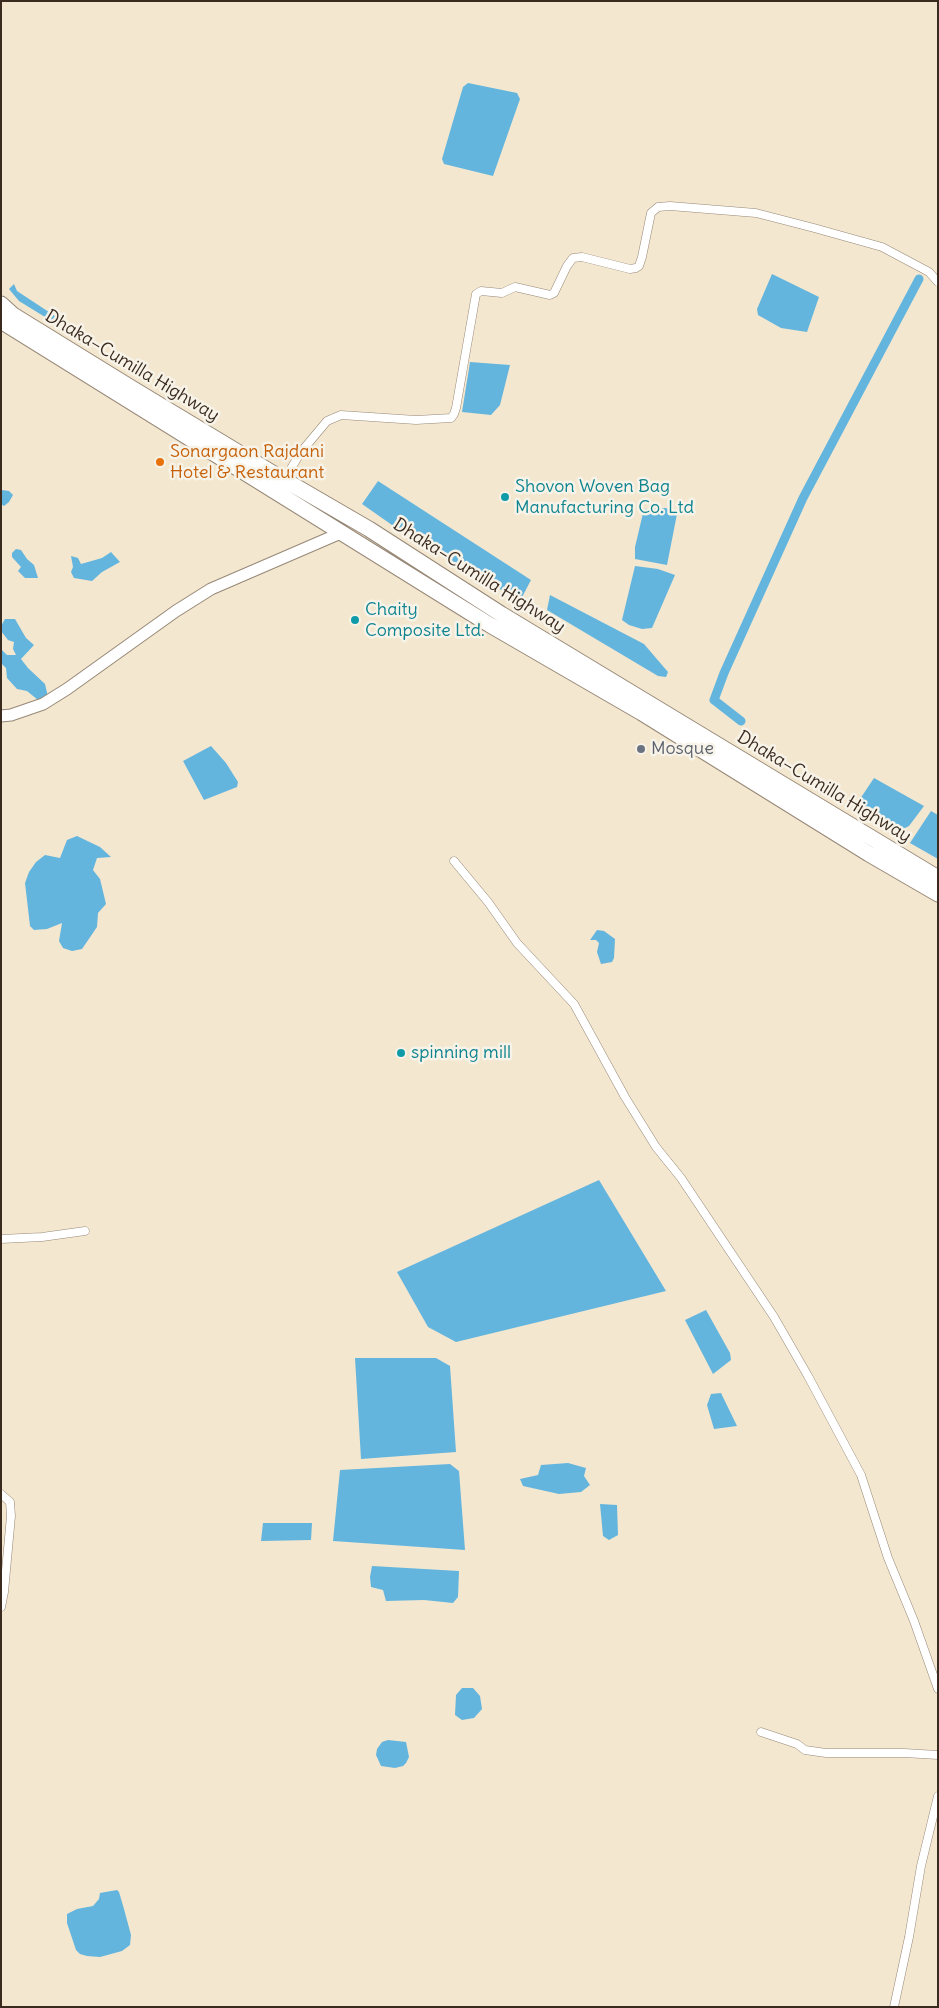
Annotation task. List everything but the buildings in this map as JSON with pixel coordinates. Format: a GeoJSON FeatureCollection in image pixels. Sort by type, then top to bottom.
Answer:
{"type":"FeatureCollection","features":[{"type":"Feature","properties":{"kind":"highway","name":"Dhaka–Cumilla Highway"},"geometry":{"type":"LineString","coordinates":[[1,304],[21,320],[368,529],[501,614],[938,878]]}},
{"type":"Feature","properties":{"kind":"highway","name":"Dhaka–Cumilla Highway"},"geometry":{"type":"LineString","coordinates":[[1,321],[490,625],[642,713],[869,854],[938,894]]}},
{"type":"Feature","properties":{"kind":"street"},"geometry":{"type":"LineString","coordinates":[[284,480],[301,452],[327,421],[340,415],[416,420],[451,418],[456,408],[476,294],[482,291],[502,293],[515,288],[550,295],[554,294],[567,266],[573,258],[582,257],[630,269],[636,268],[639,266],[642,258],[651,213],[658,207],[678,206],[756,213],[814,228],[882,247],[929,272],[938,282]]}},
{"type":"Feature","properties":{"kind":"street"},"geometry":{"type":"LineString","coordinates":[[1,716],[11,715],[43,704],[176,611],[211,589],[343,532]]}},
{"type":"Feature","properties":{"kind":"street"},"geometry":{"type":"LineString","coordinates":[[454,861],[488,902],[517,943],[574,1004],[625,1097],[656,1147],[681,1178],[804,1367],[860,1475],[888,1558],[914,1621],[938,1689]]}},
{"type":"Feature","properties":{"kind":"street"},"geometry":{"type":"LineString","coordinates":[[1,1239],[42,1237],[85,1231]]}},
{"type":"Feature","properties":{"kind":"street"},"geometry":{"type":"LineString","coordinates":[[1,1494],[10,1502],[11,1516],[1,1606]]}},
{"type":"Feature","properties":{"kind":"street"},"geometry":{"type":"LineString","coordinates":[[761,1732],[797,1744],[806,1750],[826,1753],[938,1755]]}},
{"type":"Feature","properties":{"kind":"street"},"geometry":{"type":"LineString","coordinates":[[894,2007],[909,1937],[921,1866],[938,1796]]}},
{"type":"Feature","properties":{"kind":"water"},"geometry":{"type":"Polygon","coordinates":[[[468,83],[517,93],[520,99],[493,176],[444,164],[442,159],[463,87],[468,83]]]}},
{"type":"Feature","properties":{"kind":"water"},"geometry":{"type":"Polygon","coordinates":[[[772,274],[819,297],[807,332],[781,328],[758,315],[757,309],[772,274]]]}},
{"type":"Feature","properties":{"kind":"water"},"geometry":{"type":"Polygon","coordinates":[[[14,284],[17,291],[61,320],[58,325],[19,301],[9,289],[14,284]]]}},
{"type":"Feature","properties":{"kind":"water"},"geometry":{"type":"Polygon","coordinates":[[[470,362],[510,365],[500,405],[491,415],[462,412],[470,362]]]}},
{"type":"Feature","properties":{"kind":"water"},"geometry":{"type":"Polygon","coordinates":[[[378,481],[531,580],[520,601],[392,525],[362,504],[378,481]]]}},
{"type":"Feature","properties":{"kind":"water"},"geometry":{"type":"Polygon","coordinates":[[[1,487],[2,490],[9,491],[13,495],[4,506],[1,504],[1,487]]]}},
{"type":"Feature","properties":{"kind":"water"},"geometry":{"type":"Polygon","coordinates":[[[666,508],[677,514],[667,565],[635,559],[635,547],[644,509],[666,508]]]}},
{"type":"Feature","properties":{"kind":"water"},"geometry":{"type":"Polygon","coordinates":[[[16,549],[21,550],[34,565],[38,578],[25,578],[18,571],[21,567],[12,557],[12,553],[16,549]]]}},
{"type":"Feature","properties":{"kind":"water"},"geometry":{"type":"Polygon","coordinates":[[[111,552],[120,562],[102,572],[92,581],[74,578],[71,572],[73,567],[71,556],[78,558],[81,564],[102,558],[111,552]]]}},
{"type":"Feature","properties":{"kind":"water"},"geometry":{"type":"Polygon","coordinates":[[[635,566],[658,569],[675,575],[652,628],[642,629],[629,625],[622,620],[635,566]]]}},
{"type":"Feature","properties":{"kind":"water"},"geometry":{"type":"Polygon","coordinates":[[[550,595],[644,644],[668,672],[666,677],[658,676],[547,610],[550,595]]]}},
{"type":"Feature","properties":{"kind":"water"},"geometry":{"type":"Polygon","coordinates":[[[5,619],[15,619],[26,638],[34,645],[21,659],[45,684],[48,697],[44,700],[38,700],[27,691],[17,689],[7,678],[6,668],[1,663],[1,649],[7,655],[16,655],[13,649],[14,642],[8,640],[1,631],[1,626],[5,619]]]}},
{"type":"Feature","properties":{"kind":"water"},"geometry":{"type":"Polygon","coordinates":[[[211,746],[226,763],[238,782],[237,787],[204,800],[183,761],[211,746]]]}},
{"type":"Feature","properties":{"kind":"water"},"geometry":{"type":"Polygon","coordinates":[[[874,778],[924,806],[909,826],[897,832],[854,808],[874,778]]]}},
{"type":"Feature","properties":{"kind":"water"},"geometry":{"type":"Polygon","coordinates":[[[931,811],[938,815],[938,859],[910,843],[931,811]]]}},
{"type":"Feature","properties":{"kind":"water"},"geometry":{"type":"Polygon","coordinates":[[[77,836],[100,847],[111,857],[97,858],[93,870],[100,879],[106,904],[98,913],[97,927],[82,949],[72,951],[63,948],[59,941],[62,923],[47,929],[34,930],[30,926],[25,883],[29,872],[36,862],[45,855],[60,858],[67,840],[77,836]]]}},
{"type":"Feature","properties":{"kind":"water"},"geometry":{"type":"Polygon","coordinates":[[[597,930],[604,931],[615,939],[612,962],[601,964],[597,952],[599,943],[596,940],[590,940],[597,930]]]}},
{"type":"Feature","properties":{"kind":"water"},"geometry":{"type":"Polygon","coordinates":[[[599,1180],[666,1291],[456,1342],[428,1327],[397,1272],[599,1180]]]}},
{"type":"Feature","properties":{"kind":"water"},"geometry":{"type":"Polygon","coordinates":[[[706,1310],[730,1353],[731,1360],[713,1374],[685,1320],[706,1310]]]}},
{"type":"Feature","properties":{"kind":"water"},"geometry":{"type":"Polygon","coordinates":[[[355,1358],[436,1358],[450,1366],[456,1452],[361,1459],[355,1358]]]}},
{"type":"Feature","properties":{"kind":"water"},"geometry":{"type":"Polygon","coordinates":[[[721,1393],[737,1426],[714,1429],[707,1405],[711,1394],[721,1393]]]}},
{"type":"Feature","properties":{"kind":"water"},"geometry":{"type":"Polygon","coordinates":[[[568,1463],[586,1468],[584,1476],[590,1485],[581,1492],[559,1494],[523,1486],[520,1479],[538,1475],[541,1465],[568,1463]]]}},
{"type":"Feature","properties":{"kind":"water"},"geometry":{"type":"Polygon","coordinates":[[[450,1464],[459,1471],[465,1550],[333,1541],[340,1470],[450,1464]]]}},
{"type":"Feature","properties":{"kind":"water"},"geometry":{"type":"Polygon","coordinates":[[[600,1504],[617,1505],[618,1535],[609,1540],[603,1536],[600,1504]]]}},
{"type":"Feature","properties":{"kind":"water"},"geometry":{"type":"Polygon","coordinates":[[[263,1523],[312,1523],[311,1540],[261,1541],[263,1523]]]}},
{"type":"Feature","properties":{"kind":"water"},"geometry":{"type":"Polygon","coordinates":[[[372,1566],[459,1571],[458,1597],[453,1603],[424,1600],[386,1601],[383,1590],[371,1587],[372,1566]]]}},
{"type":"Feature","properties":{"kind":"water"},"geometry":{"type":"Polygon","coordinates":[[[462,1688],[473,1688],[480,1696],[482,1709],[474,1718],[462,1720],[455,1715],[456,1695],[462,1688]]]}},
{"type":"Feature","properties":{"kind":"water"},"geometry":{"type":"Polygon","coordinates":[[[388,1740],[406,1742],[409,1757],[403,1766],[395,1768],[381,1766],[376,1755],[377,1749],[382,1742],[388,1740]]]}},
{"type":"Feature","properties":{"kind":"water"},"geometry":{"type":"Polygon","coordinates":[[[117,1890],[131,1935],[130,1945],[122,1951],[100,1957],[80,1954],[76,1950],[67,1923],[67,1914],[77,1909],[93,1906],[99,1899],[100,1893],[117,1890]]]}},
{"type":"Feature","properties":{"kind":"waterway"},"geometry":{"type":"LineString","coordinates":[[741,721],[714,700],[724,673],[803,498],[919,279]]}},
{"type":"Feature","properties":{"kind":"place","name":"Sonargaon Rajdani Hotel & Restaurant"},"geometry":{"type":"Point","coordinates":[160,462]}},
{"type":"Feature","properties":{"kind":"place","name":"Shovon Woven Bag Manufacturing Co. Ltd"},"geometry":{"type":"Point","coordinates":[505,497]}},
{"type":"Feature","properties":{"kind":"place","name":"Chaity Composite Ltd."},"geometry":{"type":"Point","coordinates":[355,620]}},
{"type":"Feature","properties":{"kind":"place","name":"Mosque"},"geometry":{"type":"Point","coordinates":[641,749]}},
{"type":"Feature","properties":{"kind":"place","name":"spinning mill"},"geometry":{"type":"Point","coordinates":[401,1053]}}]}
